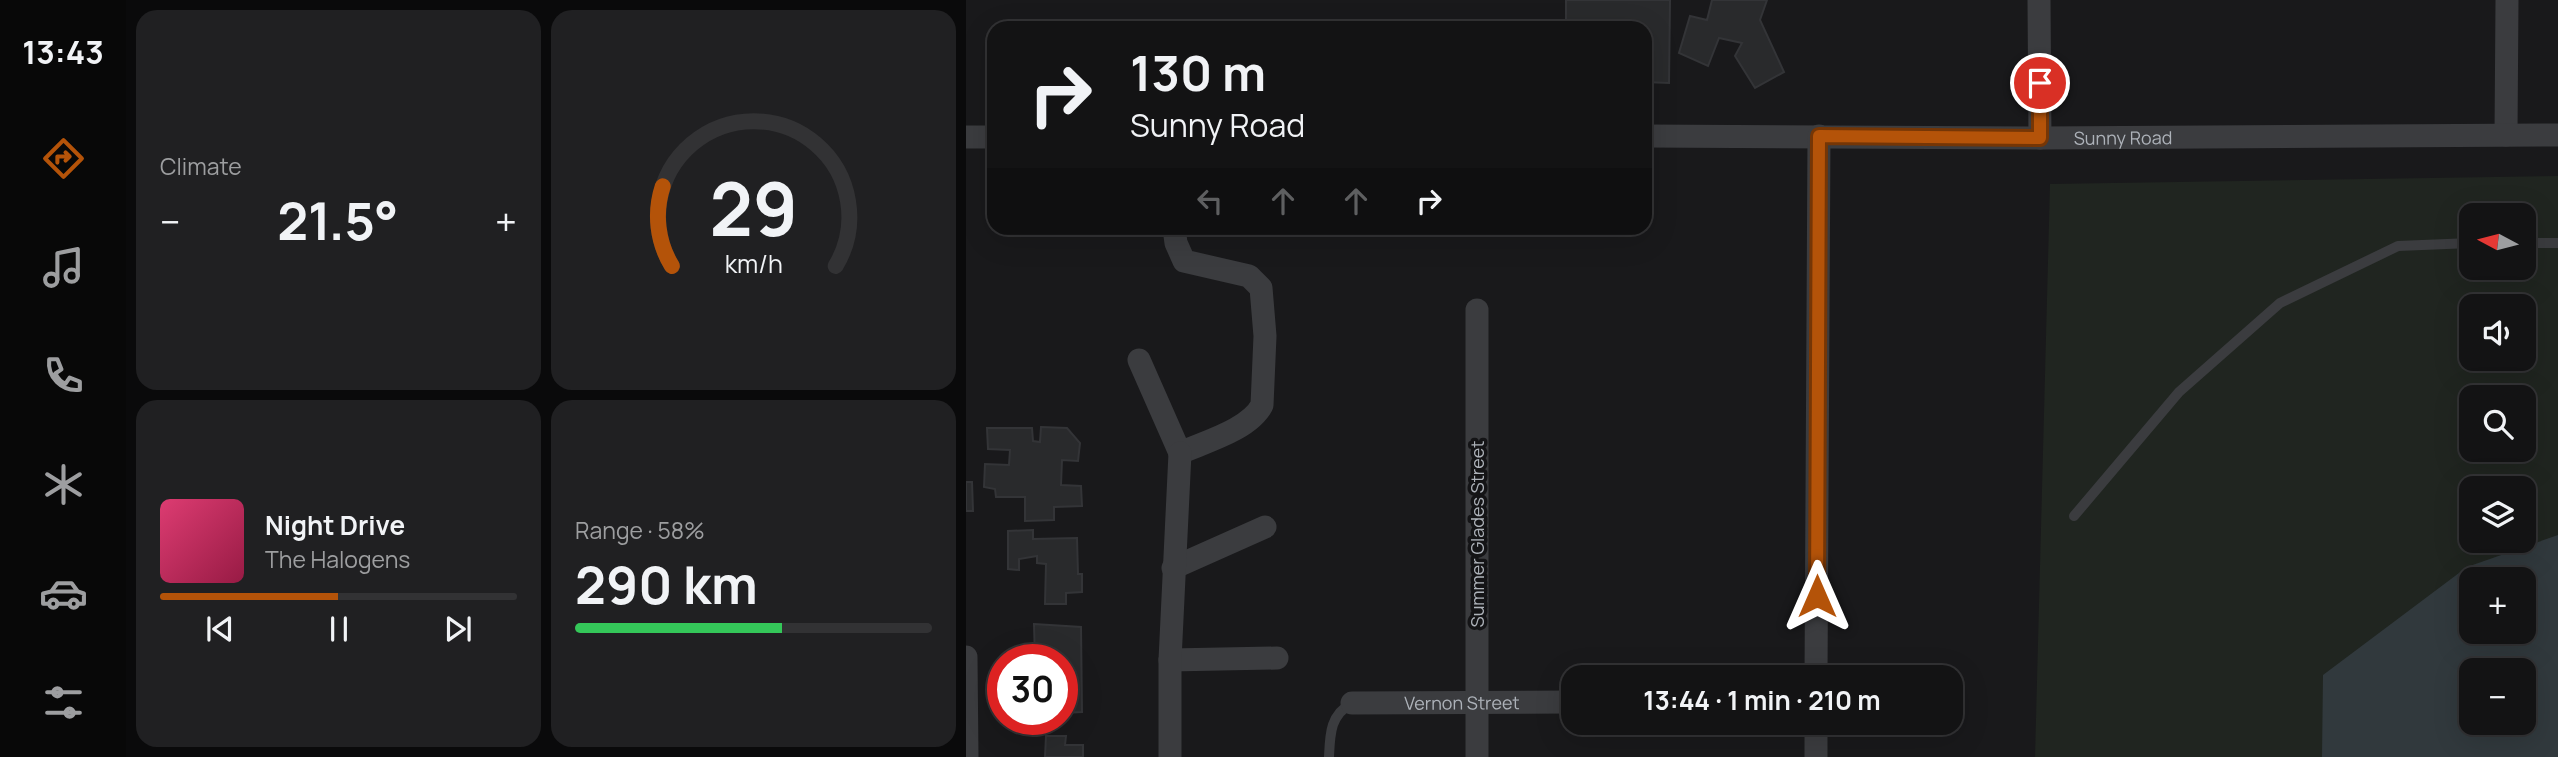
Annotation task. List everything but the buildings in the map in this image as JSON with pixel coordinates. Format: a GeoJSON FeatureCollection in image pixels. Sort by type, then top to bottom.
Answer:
{"type":"FeatureCollection","features":[{"type":"Feature","properties":{"kind":"street"},"geometry":{"type":"LineString","coordinates":[[2039,0],[2040,138]]}},
{"type":"Feature","properties":{"kind":"street"},"geometry":{"type":"LineString","coordinates":[[2506,135],[2507,0]]}},
{"type":"Feature","properties":{"kind":"street","name":"Sunny Road"},"geometry":{"type":"LineString","coordinates":[[1652,136],[2040,138],[2558,135]]}},
{"type":"Feature","properties":{"kind":"street"},"geometry":{"type":"LineString","coordinates":[[1816,665],[1819,136]]}},
{"type":"Feature","properties":{"kind":"street"},"geometry":{"type":"LineString","coordinates":[[966,137],[987,137]]}},
{"type":"Feature","properties":{"kind":"street"},"geometry":{"type":"LineString","coordinates":[[1175,235],[1184,261]]}},
{"type":"Feature","properties":{"kind":"street"},"geometry":{"type":"LineString","coordinates":[[1184,261],[1189,235]]}},
{"type":"Feature","properties":{"kind":"street"},"geometry":{"type":"LineString","coordinates":[[1180,453],[1239,426],[1257,414],[1264,398],[1261,288],[1250,276],[1184,261]]}},
{"type":"Feature","properties":{"kind":"street","name":"Summer Glades Street"},"geometry":{"type":"LineString","coordinates":[[1477,310],[1477,757]]}},
{"type":"Feature","properties":{"kind":"street"},"geometry":{"type":"LineString","coordinates":[[1139,360],[1180,453],[1173,568],[1170,757]]}},
{"type":"Feature","properties":{"kind":"street"},"geometry":{"type":"LineString","coordinates":[[1173,568],[1265,527]]}},
{"type":"Feature","properties":{"kind":"street"},"geometry":{"type":"LineString","coordinates":[[966,657],[967,757]]}},
{"type":"Feature","properties":{"kind":"street"},"geometry":{"type":"LineString","coordinates":[[1170,660],[1277,658]]}},
{"type":"Feature","properties":{"kind":"street","name":"Vernon Street"},"geometry":{"type":"LineString","coordinates":[[1352,703],[1561,702]]}},
{"type":"Feature","properties":{"kind":"street"},"geometry":{"type":"LineString","coordinates":[[1816,735],[1816,757]]}},
{"type":"Feature","properties":{"kind":"lane"},"geometry":{"type":"LineString","coordinates":[[2074,516],[2179,392],[2280,303],[2398,246],[2459,243]]}},
{"type":"Feature","properties":{"kind":"lane"},"geometry":{"type":"LineString","coordinates":[[2536,243],[2558,243]]}},
{"type":"Feature","properties":{"kind":"lane"},"geometry":{"type":"LineString","coordinates":[[1329,757],[1332,724],[1343,708],[1352,703]]}},
{"type":"Feature","properties":{"kind":"shaded area"},"geometry":{"type":"Polygon","coordinates":[[[2558,176],[2558,757],[2035,757],[2050,184],[2558,176]]]}},
{"type":"Feature","properties":{"kind":"shaded area"},"geometry":{"type":"Polygon","coordinates":[[[2558,535],[2558,757],[2322,757],[2323,675],[2459,573],[2459,644],[2536,644],[2536,567],[2467,567],[2507,553],[2536,553],[2536,543],[2558,535]]]}},
{"type":"Feature","properties":{"kind":"route"},"geometry":{"type":"LineString","coordinates":[[1817,596],[1819,136],[2040,138],[2040,83]]}}]}
